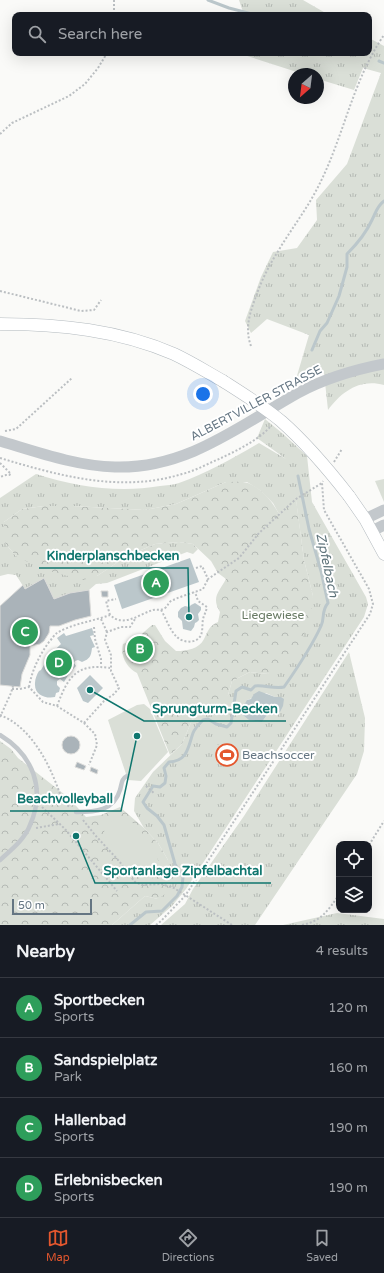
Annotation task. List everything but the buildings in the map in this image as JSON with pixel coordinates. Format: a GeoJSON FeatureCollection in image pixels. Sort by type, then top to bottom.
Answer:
{"type":"FeatureCollection","features":[{"type":"Feature","properties":{"kind":"main road"},"geometry":{"type":"LineString","coordinates":[[0,324],[77,327],[127,338],[174,355],[223,381],[280,421],[320,461],[349,496],[365,520],[384,554]]}},
{"type":"Feature","properties":{"kind":"street","name":"ALBERTVILLER STRASSE"},"geometry":{"type":"LineString","coordinates":[[0,442],[60,458],[89,464],[115,467],[143,466],[168,461],[196,451],[230,434],[300,392],[351,371],[384,364]]}},
{"type":"Feature","properties":{"kind":"street"},"geometry":{"type":"LineString","coordinates":[[365,520],[384,510]]}},
{"type":"Feature","properties":{"kind":"street"},"geometry":{"type":"LineString","coordinates":[[372,532],[384,524]]}},
{"type":"Feature","properties":{"kind":"lane"},"geometry":{"type":"LineString","coordinates":[[0,735],[9,740],[26,760],[32,770],[38,791],[30,826],[20,840],[0,860]]}},
{"type":"Feature","properties":{"kind":"lane"},"geometry":{"type":"LineString","coordinates":[[76,812],[103,810],[110,806],[118,798],[122,780],[127,776]]}},
{"type":"Feature","properties":{"kind":"path"},"geometry":{"type":"LineString","coordinates":[[114,0],[114,12]]}},
{"type":"Feature","properties":{"kind":"path"},"geometry":{"type":"LineString","coordinates":[[251,346],[247,336],[248,321],[254,300],[263,279],[276,254],[308,205],[320,183],[332,158],[353,96],[364,71],[384,36]]}},
{"type":"Feature","properties":{"kind":"path"},"geometry":{"type":"LineString","coordinates":[[0,134],[12,123],[68,96],[85,84],[105,56]]}},
{"type":"Feature","properties":{"kind":"path"},"geometry":{"type":"LineString","coordinates":[[0,290],[81,312],[94,310],[101,300]]}},
{"type":"Feature","properties":{"kind":"path"},"geometry":{"type":"LineString","coordinates":[[0,432],[16,429],[72,378]]}},
{"type":"Feature","properties":{"kind":"path"},"geometry":{"type":"LineString","coordinates":[[334,462],[342,449]]}},
{"type":"Feature","properties":{"kind":"path"},"geometry":{"type":"LineString","coordinates":[[0,458],[0,463],[11,474],[0,477]]}},
{"type":"Feature","properties":{"kind":"path"},"geometry":{"type":"LineString","coordinates":[[116,599],[106,601],[110,615],[119,620],[135,618],[156,609],[161,610],[166,608],[170,602],[203,589],[208,579],[239,558],[259,533],[298,498],[322,483],[326,476]]}},
{"type":"Feature","properties":{"kind":"path"},"geometry":{"type":"LineString","coordinates":[[156,925],[185,896],[370,614],[373,604],[369,589],[324,510],[322,483]]}},
{"type":"Feature","properties":{"kind":"path"},"geometry":{"type":"LineString","coordinates":[[196,568],[202,566],[208,579]]}},
{"type":"Feature","properties":{"kind":"path"},"geometry":{"type":"LineString","coordinates":[[161,610],[177,637],[183,641],[190,642],[195,640],[201,634],[206,608],[198,601],[196,592]]}},
{"type":"Feature","properties":{"kind":"path"},"geometry":{"type":"LineString","coordinates":[[89,765],[98,745],[95,734],[84,722],[57,706],[43,702],[30,687],[31,677],[36,663],[43,651],[57,633],[110,615]]}},
{"type":"Feature","properties":{"kind":"path"},"geometry":{"type":"LineString","coordinates":[[106,632],[121,627],[130,627],[135,618]]}},
{"type":"Feature","properties":{"kind":"path"},"geometry":{"type":"LineString","coordinates":[[84,722],[119,688],[110,668],[111,655],[105,640],[106,632],[101,619]]}},
{"type":"Feature","properties":{"kind":"path"},"geometry":{"type":"LineString","coordinates":[[94,627],[95,639],[101,659],[101,666]]}},
{"type":"Feature","properties":{"kind":"path"},"geometry":{"type":"LineString","coordinates":[[57,706],[69,680],[76,672],[87,668],[101,666],[110,668]]}},
{"type":"Feature","properties":{"kind":"path"},"geometry":{"type":"LineString","coordinates":[[30,687],[20,689],[12,688],[0,716],[22,730],[34,743],[47,763],[56,782],[63,803]]}},
{"type":"Feature","properties":{"kind":"path"},"geometry":{"type":"LineString","coordinates":[[146,786],[155,794]]}},
{"type":"Feature","properties":{"kind":"path"},"geometry":{"type":"LineString","coordinates":[[36,803],[63,803],[76,812],[119,861],[135,882],[142,885],[161,884],[174,888],[232,925]]}},
{"type":"Feature","properties":{"kind":"path"},"geometry":{"type":"LineString","coordinates":[[36,803],[60,824],[117,892]]}},
{"type":"Feature","properties":{"kind":"path"},"geometry":{"type":"LineString","coordinates":[[372,841],[384,821]]}},
{"type":"Feature","properties":{"kind":"path"},"geometry":{"type":"LineString","coordinates":[[27,830],[60,824]]}},
{"type":"Feature","properties":{"kind":"path"},"geometry":{"type":"LineString","coordinates":[[302,925],[310,924],[324,916],[336,899]]}},
{"type":"Feature","properties":{"kind":"green space"},"geometry":{"type":"Polygon","coordinates":[[[239,0],[303,0],[324,12],[243,12],[239,0]]]}},
{"type":"Feature","properties":{"kind":"green space"},"geometry":{"type":"Polygon","coordinates":[[[372,40],[384,46],[384,385],[367,383],[352,388],[333,403],[328,410],[324,373],[293,385],[309,335],[267,319],[251,333],[245,321],[261,277],[273,252],[297,248],[317,220],[316,200],[347,164],[381,73],[363,68],[354,90],[324,81],[324,68],[288,69],[247,56],[372,56],[372,40]]]}},
{"type":"Feature","properties":{"kind":"green space"},"geometry":{"type":"Polygon","coordinates":[[[265,419],[307,456],[312,502],[366,597],[368,604],[364,617],[186,889],[172,906],[150,925],[112,925],[145,896],[158,899],[168,860],[158,843],[144,828],[134,811],[135,798],[153,772],[182,744],[192,720],[228,695],[232,681],[250,672],[268,674],[313,596],[304,560],[296,500],[279,514],[273,503],[261,491],[247,482],[226,482],[176,504],[145,510],[73,506],[44,506],[22,509],[4,522],[4,542],[16,556],[97,576],[127,556],[155,544],[179,542],[193,544],[198,549],[193,554],[187,552],[107,583],[96,584],[89,590],[70,593],[54,599],[44,578],[25,589],[16,575],[8,574],[0,576],[0,498],[36,474],[66,482],[98,488],[113,489],[145,488],[179,483],[230,460],[259,443],[286,459],[257,438],[265,419]],[[266,693],[247,700],[249,720],[262,722],[267,715],[273,715],[275,697],[266,693]]]}},
{"type":"Feature","properties":{"kind":"green space"},"geometry":{"type":"Polygon","coordinates":[[[384,479],[384,502],[375,481],[384,479]]]}},
{"type":"Feature","properties":{"kind":"green space","name":"Liegewiese"},"geometry":{"type":"Polygon","coordinates":[[[226,482],[248,483],[258,489],[266,496],[279,514],[296,499],[304,560],[313,596],[311,616],[300,644],[282,664],[268,674],[250,672],[232,681],[222,716],[203,712],[192,720],[182,744],[170,755],[137,673],[127,665],[123,657],[123,644],[137,638],[152,625],[155,625],[165,641],[176,651],[184,651],[196,647],[202,642],[211,627],[218,622],[220,612],[217,607],[216,598],[226,579],[218,573],[211,561],[193,544],[179,542],[155,544],[127,556],[97,576],[83,580],[42,569],[16,556],[4,542],[4,522],[22,509],[44,506],[145,510],[176,504],[226,482]]]}},
{"type":"Feature","properties":{"kind":"green space"},"geometry":{"type":"Polygon","coordinates":[[[349,652],[365,718],[364,751],[357,774],[255,925],[161,925],[185,904],[193,889],[244,816],[349,652]]]}},
{"type":"Feature","properties":{"kind":"green space"},"geometry":{"type":"Polygon","coordinates":[[[144,704],[150,709],[168,752],[141,781],[128,780],[108,720],[137,705],[144,704]]]}},
{"type":"Feature","properties":{"kind":"green space","name":"Beachsoccer"},"geometry":{"type":"Polygon","coordinates":[[[222,740],[241,756],[231,769],[212,753],[222,740]]]}},
{"type":"Feature","properties":{"kind":"green space"},"geometry":{"type":"Polygon","coordinates":[[[0,741],[11,749],[18,758],[69,798],[86,817],[101,815],[120,807],[144,828],[158,843],[168,860],[173,878],[168,892],[158,899],[145,896],[112,925],[0,925],[0,741]]]}},
{"type":"Feature","properties":{"kind":"green space"},"geometry":{"type":"Polygon","coordinates":[[[120,816],[126,818],[136,826],[143,834],[156,855],[159,865],[159,873],[152,879],[140,880],[104,835],[107,826],[120,816]]]}},
{"type":"Feature","properties":{"kind":"green space"},"geometry":{"type":"Polygon","coordinates":[[[337,913],[384,919],[384,925],[283,925],[337,913]]]}},
{"type":"Feature","properties":{"kind":"shaded area"},"geometry":{"type":"Polygon","coordinates":[[[190,558],[199,582],[122,609],[114,585],[190,558]]]}},
{"type":"Feature","properties":{"kind":"shaded area"},"geometry":{"type":"Polygon","coordinates":[[[195,603],[201,607],[198,614],[199,620],[195,623],[191,631],[183,629],[182,621],[178,617],[178,612],[181,608],[185,606],[189,607],[195,603]]]}},
{"type":"Feature","properties":{"kind":"shaded area"},"geometry":{"type":"Polygon","coordinates":[[[92,628],[94,635],[90,636],[95,647],[92,648],[91,655],[87,660],[82,662],[78,660],[75,661],[74,663],[76,666],[64,682],[60,679],[57,681],[57,685],[60,688],[55,697],[44,697],[36,691],[35,681],[39,671],[61,644],[57,638],[64,633],[66,636],[92,628]]]}},
{"type":"Feature","properties":{"kind":"shaded area"},"geometry":{"type":"Polygon","coordinates":[[[90,675],[103,688],[88,703],[83,701],[77,688],[90,675]]]}},
{"type":"Feature","properties":{"kind":"shaded area"},"geometry":{"type":"Polygon","coordinates":[[[259,691],[284,699],[280,712],[273,715],[267,715],[262,722],[249,720],[243,715],[243,707],[247,700],[251,699],[254,694],[259,691]]]}},
{"type":"Feature","properties":{"kind":"waterway"},"geometry":{"type":"LineString","coordinates":[[208,0],[244,12]]}},
{"type":"Feature","properties":{"kind":"waterway"},"geometry":{"type":"LineString","coordinates":[[379,61],[384,63]]}},
{"type":"Feature","properties":{"kind":"waterway","name":"Zipfelbach"},"geometry":{"type":"LineString","coordinates":[[312,350],[320,331],[327,323],[339,296],[347,267],[347,254],[364,234],[378,207],[384,201]]}},
{"type":"Feature","properties":{"kind":"waterway","name":"Zipfelbach"},"geometry":{"type":"LineString","coordinates":[[130,925],[146,912],[162,911],[177,896],[182,887],[183,877],[175,864],[164,825],[143,802],[153,786],[160,787],[165,783],[166,776],[164,768],[169,762],[175,761],[184,756],[194,731],[203,720],[208,719],[216,724],[227,727],[231,723],[236,691],[242,687],[251,690],[255,686],[277,688],[284,687],[309,650],[322,623],[328,603],[309,529],[298,476]]}},
{"type":"Feature","properties":{"kind":"place","name":"Sportbecken"},"geometry":{"type":"Point","coordinates":[156,583]}},
{"type":"Feature","properties":{"kind":"place","name":"Kinderplanschbecken"},"geometry":{"type":"Point","coordinates":[189,617]}},
{"type":"Feature","properties":{"kind":"place","name":"Hallenbad"},"geometry":{"type":"Point","coordinates":[25,632]}},
{"type":"Feature","properties":{"kind":"place","name":"Sandspielplatz"},"geometry":{"type":"Point","coordinates":[140,649]}},
{"type":"Feature","properties":{"kind":"place","name":"Erlebnisbecken"},"geometry":{"type":"Point","coordinates":[59,663]}},
{"type":"Feature","properties":{"kind":"place","name":"Sprungturm-Becken"},"geometry":{"type":"Point","coordinates":[90,690]}},
{"type":"Feature","properties":{"kind":"place","name":"Beachvolleyball"},"geometry":{"type":"Point","coordinates":[137,736]}},
{"type":"Feature","properties":{"kind":"place","name":"Beachsoccer"},"geometry":{"type":"Point","coordinates":[227,755]}},
{"type":"Feature","properties":{"kind":"place","name":"Sportanlage Zipfelbachtal"},"geometry":{"type":"Point","coordinates":[76,836]}}]}
